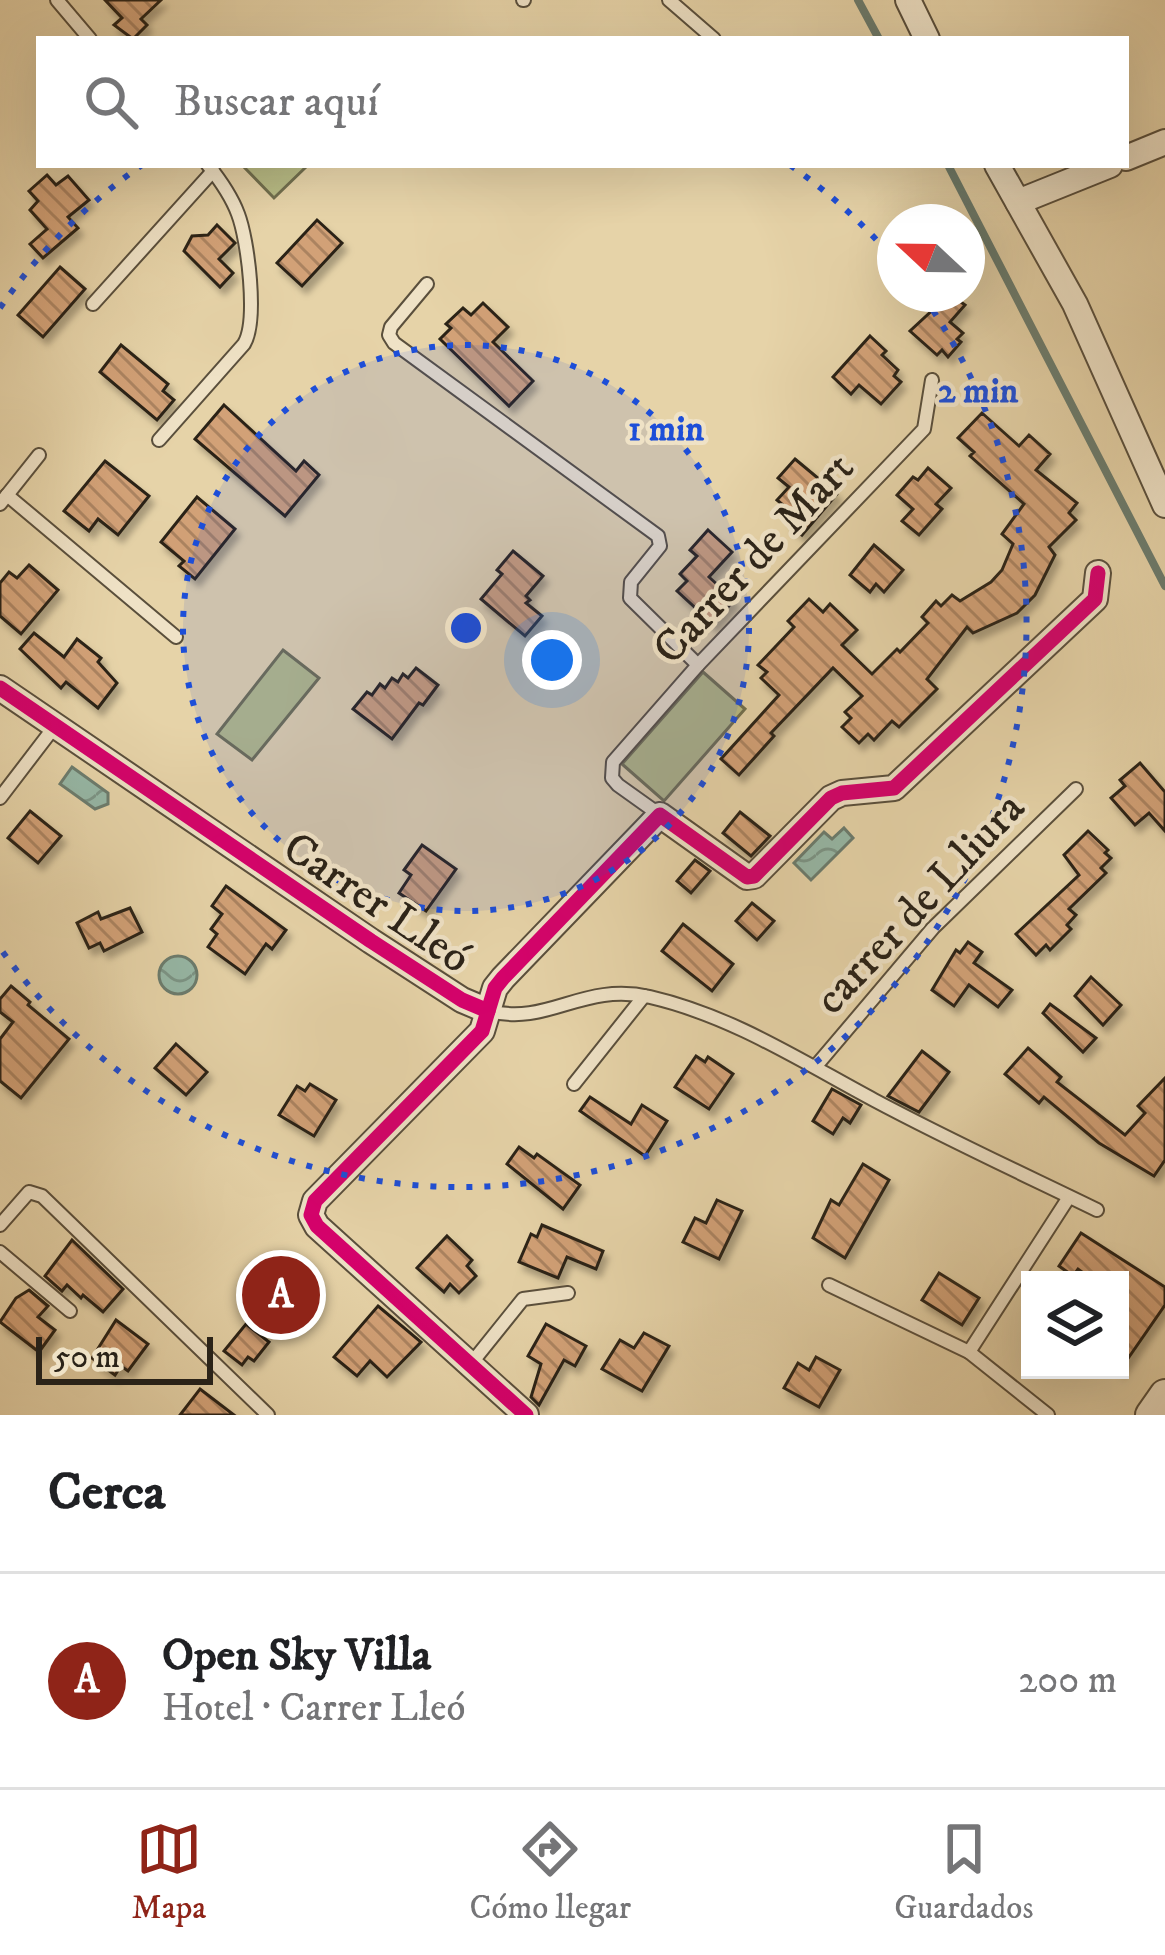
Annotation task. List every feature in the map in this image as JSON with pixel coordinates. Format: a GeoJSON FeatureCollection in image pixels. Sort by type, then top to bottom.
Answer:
{"type":"FeatureCollection","features":[{"type":"Feature","properties":{"kind":"street"},"geometry":{"type":"LineString","coordinates":[[913,1],[926,36]]}},
{"type":"Feature","properties":{"kind":"street"},"geometry":{"type":"LineString","coordinates":[[1129,157],[1165,142]]}},
{"type":"Feature","properties":{"kind":"street"},"geometry":{"type":"LineString","coordinates":[[999,168],[1075,304],[1165,505]]}},
{"type":"Feature","properties":{"kind":"street"},"geometry":{"type":"LineString","coordinates":[[1018,202],[1103,168]]}},
{"type":"Feature","properties":{"kind":"street"},"geometry":{"type":"LineString","coordinates":[[488,1011],[503,978],[660,815],[747,877],[754,875],[831,798],[894,788],[1095,599],[1098,573]]}},
{"type":"Feature","properties":{"kind":"street","name":"Carrer Lleó"},"geometry":{"type":"LineString","coordinates":[[0,688],[371,941],[462,1000],[488,1011],[482,1031],[321,1194],[311,1215],[317,1226],[526,1415]]}},
{"type":"Feature","properties":{"kind":"street"},"geometry":{"type":"LineString","coordinates":[[1151,1415],[1165,1395]]}},
{"type":"Feature","properties":{"kind":"lane"},"geometry":{"type":"LineString","coordinates":[[57,0],[87,36]]}},
{"type":"Feature","properties":{"kind":"lane"},"geometry":{"type":"LineString","coordinates":[[669,0],[711,36]]}},
{"type":"Feature","properties":{"kind":"lane"},"geometry":{"type":"LineString","coordinates":[[93,304],[211,168],[230,195],[241,223],[251,325],[244,344],[159,440]]}},
{"type":"Feature","properties":{"kind":"lane"},"geometry":{"type":"LineString","coordinates":[[427,284],[391,327],[394,343],[658,536],[660,546],[632,582],[630,598],[698,665]]}},
{"type":"Feature","properties":{"kind":"lane","name":"Carrer de Mart"},"geometry":{"type":"LineString","coordinates":[[660,815],[612,778],[613,762],[698,665],[924,428],[932,380]]}},
{"type":"Feature","properties":{"kind":"lane"},"geometry":{"type":"LineString","coordinates":[[39,455],[4,499],[176,638]]}},
{"type":"Feature","properties":{"kind":"lane"},"geometry":{"type":"LineString","coordinates":[[0,798],[55,726]]}},
{"type":"Feature","properties":{"kind":"lane","name":"carrer de Lliura"},"geometry":{"type":"LineString","coordinates":[[816,1066],[944,915],[1076,789]]}},
{"type":"Feature","properties":{"kind":"lane","name":"carrer de Lliura"},"geometry":{"type":"LineString","coordinates":[[488,1011],[519,1016],[597,993],[644,996],[735,1026],[1096,1210]]}},
{"type":"Feature","properties":{"kind":"lane"},"geometry":{"type":"LineString","coordinates":[[574,1084],[644,996]]}},
{"type":"Feature","properties":{"kind":"lane"},"geometry":{"type":"LineString","coordinates":[[0,1225],[28,1192],[42,1196],[268,1415]]}},
{"type":"Feature","properties":{"kind":"lane"},"geometry":{"type":"LineString","coordinates":[[969,1352],[1069,1196]]}},
{"type":"Feature","properties":{"kind":"lane"},"geometry":{"type":"LineString","coordinates":[[0,1252],[70,1311]]}},
{"type":"Feature","properties":{"kind":"lane"},"geometry":{"type":"LineString","coordinates":[[829,1285],[969,1352],[1048,1415]]}},
{"type":"Feature","properties":{"kind":"lane"},"geometry":{"type":"LineString","coordinates":[[469,1365],[523,1299],[568,1293]]}},
{"type":"Feature","properties":{"kind":"green space"},"geometry":{"type":"Polygon","coordinates":[[[245,168],[305,168],[274,198],[245,168]]]}},
{"type":"Feature","properties":{"kind":"green space"},"geometry":{"type":"Polygon","coordinates":[[[283,650],[319,678],[252,760],[217,734],[283,650]]]}},
{"type":"Feature","properties":{"kind":"green space"},"geometry":{"type":"Polygon","coordinates":[[[703,672],[745,709],[664,801],[622,764],[703,672]]]}},
{"type":"Feature","properties":{"kind":"water"},"geometry":{"type":"Polygon","coordinates":[[[72,767],[108,793],[108,804],[95,809],[60,784],[72,767]]]}},
{"type":"Feature","properties":{"kind":"water"},"geometry":{"type":"Polygon","coordinates":[[[844,828],[853,838],[811,880],[794,863],[824,832],[832,839],[844,828]]]}},
{"type":"Feature","properties":{"kind":"water"},"geometry":{"type":"Polygon","coordinates":[[[178,956],[191,962],[197,975],[191,988],[178,994],[165,988],[159,975],[165,962],[178,956]]]}},
{"type":"Feature","properties":{"kind":"building"},"geometry":{"type":"Polygon","coordinates":[[[105,0],[161,0],[141,19],[147,25],[136,36],[114,25],[122,18],[105,0]]]}},
{"type":"Feature","properties":{"kind":"building"},"geometry":{"type":"Polygon","coordinates":[[[47,175],[56,185],[68,176],[89,200],[68,217],[78,228],[43,258],[30,244],[47,229],[30,210],[38,201],[29,191],[47,175]]]}},
{"type":"Feature","properties":{"kind":"building"},"geometry":{"type":"Polygon","coordinates":[[[317,220],[342,243],[302,286],[277,263],[317,220]]]}},
{"type":"Feature","properties":{"kind":"building"},"geometry":{"type":"Polygon","coordinates":[[[217,225],[235,243],[219,259],[233,273],[220,287],[184,251],[192,236],[208,235],[217,225]]]}},
{"type":"Feature","properties":{"kind":"building"},"geometry":{"type":"Polygon","coordinates":[[[60,267],[85,289],[43,337],[18,315],[60,267]]]}},
{"type":"Feature","properties":{"kind":"building"},"geometry":{"type":"Polygon","coordinates":[[[483,303],[508,327],[493,342],[533,381],[509,406],[440,339],[451,328],[446,324],[463,308],[471,315],[483,303]]]}},
{"type":"Feature","properties":{"kind":"building"},"geometry":{"type":"Polygon","coordinates":[[[931,312],[959,312],[950,322],[963,333],[948,357],[942,350],[937,355],[910,331],[931,312]]]}},
{"type":"Feature","properties":{"kind":"building"},"geometry":{"type":"Polygon","coordinates":[[[870,336],[886,351],[882,355],[898,370],[894,376],[901,382],[881,404],[859,385],[851,394],[833,377],[870,336]]]}},
{"type":"Feature","properties":{"kind":"building"},"geometry":{"type":"Polygon","coordinates":[[[121,345],[168,384],[163,391],[174,400],[157,420],[100,372],[121,345]]]}},
{"type":"Feature","properties":{"kind":"building"},"geometry":{"type":"Polygon","coordinates":[[[224,405],[296,471],[304,461],[319,475],[285,516],[195,439],[224,405]]]}},
{"type":"Feature","properties":{"kind":"building"},"geometry":{"type":"Polygon","coordinates":[[[982,413],[1019,446],[1029,435],[1050,454],[1036,470],[1077,503],[1069,513],[1076,520],[1049,547],[1055,555],[1035,595],[1017,613],[973,633],[967,627],[927,679],[937,689],[899,727],[892,721],[874,740],[868,734],[859,743],[842,727],[851,718],[845,712],[862,696],[833,668],[771,733],[774,736],[739,775],[721,759],[779,695],[761,678],[767,672],[758,665],[794,627],[788,621],[809,599],[823,612],[830,604],[857,630],[842,645],[872,674],[928,623],[922,617],[936,601],[941,606],[952,595],[960,601],[1002,570],[1013,544],[1002,534],[1024,504],[970,456],[974,452],[958,438],[982,413]]]}},
{"type":"Feature","properties":{"kind":"building"},"geometry":{"type":"Polygon","coordinates":[[[795,459],[837,494],[802,535],[789,523],[795,515],[777,500],[789,487],[778,478],[795,459]]]}},
{"type":"Feature","properties":{"kind":"building"},"geometry":{"type":"Polygon","coordinates":[[[105,461],[149,496],[118,535],[98,519],[89,531],[64,511],[105,461]]]}},
{"type":"Feature","properties":{"kind":"building"},"geometry":{"type":"Polygon","coordinates":[[[928,468],[951,488],[936,504],[942,509],[919,535],[902,521],[913,509],[897,495],[928,468]]]}},
{"type":"Feature","properties":{"kind":"building"},"geometry":{"type":"Polygon","coordinates":[[[197,497],[235,529],[195,579],[179,566],[184,561],[161,542],[197,497]]]}},
{"type":"Feature","properties":{"kind":"building"},"geometry":{"type":"Polygon","coordinates":[[[708,530],[732,552],[709,577],[734,600],[713,624],[677,591],[687,581],[680,574],[697,556],[690,550],[708,530]]]}},
{"type":"Feature","properties":{"kind":"building"},"geometry":{"type":"Polygon","coordinates":[[[874,545],[903,570],[884,592],[876,584],[870,592],[850,575],[874,545]]]}},
{"type":"Feature","properties":{"kind":"building"},"geometry":{"type":"Polygon","coordinates":[[[513,551],[543,576],[526,596],[530,600],[526,603],[542,616],[525,636],[481,599],[502,574],[497,570],[513,551]]]}},
{"type":"Feature","properties":{"kind":"building"},"geometry":{"type":"Polygon","coordinates":[[[29,565],[58,590],[21,634],[0,616],[0,583],[9,572],[17,578],[29,565]]]}},
{"type":"Feature","properties":{"kind":"building"},"geometry":{"type":"Polygon","coordinates":[[[34,633],[64,657],[77,639],[101,658],[98,662],[117,683],[98,708],[66,682],[61,688],[20,649],[34,633]]]}},
{"type":"Feature","properties":{"kind":"building"},"geometry":{"type":"Polygon","coordinates":[[[416,668],[438,685],[392,739],[353,709],[367,692],[372,695],[380,684],[385,688],[392,678],[398,682],[403,674],[408,678],[416,668]]]}},
{"type":"Feature","properties":{"kind":"building"},"geometry":{"type":"Polygon","coordinates":[[[1140,763],[1165,792],[1165,831],[1149,813],[1135,825],[1111,798],[1125,786],[1120,780],[1140,763]]]}},
{"type":"Feature","properties":{"kind":"building"},"geometry":{"type":"Polygon","coordinates":[[[30,811],[61,836],[38,863],[8,838],[30,811]]]}},
{"type":"Feature","properties":{"kind":"building"},"geometry":{"type":"Polygon","coordinates":[[[740,812],[770,836],[751,856],[723,833],[740,812]]]}},
{"type":"Feature","properties":{"kind":"building"},"geometry":{"type":"Polygon","coordinates":[[[1088,831],[1108,850],[1105,853],[1111,858],[1101,868],[1106,873],[1069,909],[1076,915],[1067,925],[1071,929],[1050,950],[1046,945],[1036,955],[1016,934],[1079,875],[1064,855],[1088,831]]]}},
{"type":"Feature","properties":{"kind":"building"},"geometry":{"type":"Polygon","coordinates":[[[422,845],[456,869],[426,911],[399,893],[411,875],[404,870],[422,845]]]}},
{"type":"Feature","properties":{"kind":"building"},"geometry":{"type":"Polygon","coordinates":[[[695,860],[710,871],[691,893],[677,881],[695,860]]]}},
{"type":"Feature","properties":{"kind":"building"},"geometry":{"type":"Polygon","coordinates":[[[226,886],[286,930],[272,949],[266,944],[245,974],[208,947],[217,934],[211,929],[222,914],[212,906],[226,886]]]}},
{"type":"Feature","properties":{"kind":"building"},"geometry":{"type":"Polygon","coordinates":[[[752,903],[774,921],[757,940],[736,921],[752,903]]]}},
{"type":"Feature","properties":{"kind":"building"},"geometry":{"type":"Polygon","coordinates":[[[130,908],[142,932],[104,951],[100,943],[89,948],[77,923],[98,912],[101,919],[130,908]]]}},
{"type":"Feature","properties":{"kind":"building"},"geometry":{"type":"Polygon","coordinates":[[[683,924],[733,964],[712,991],[662,951],[683,924]]]}},
{"type":"Feature","properties":{"kind":"building"},"geometry":{"type":"Polygon","coordinates":[[[968,942],[982,952],[974,963],[1012,990],[998,1007],[969,985],[954,1006],[932,990],[956,950],[960,953],[968,942]]]}},
{"type":"Feature","properties":{"kind":"building"},"geometry":{"type":"Polygon","coordinates":[[[1091,977],[1121,1005],[1103,1025],[1075,996],[1091,977]]]}},
{"type":"Feature","properties":{"kind":"building"},"geometry":{"type":"Polygon","coordinates":[[[11,986],[69,1039],[21,1098],[0,1081],[0,1039],[13,1022],[0,1012],[0,999],[11,986]]]}},
{"type":"Feature","properties":{"kind":"building"},"geometry":{"type":"Polygon","coordinates":[[[1050,1004],[1096,1038],[1083,1052],[1043,1013],[1050,1004]]]}},
{"type":"Feature","properties":{"kind":"building"},"geometry":{"type":"Polygon","coordinates":[[[176,1044],[207,1072],[186,1095],[155,1068],[176,1044]]]}},
{"type":"Feature","properties":{"kind":"building"},"geometry":{"type":"Polygon","coordinates":[[[1028,1048],[1061,1077],[1057,1082],[1125,1135],[1145,1113],[1138,1106],[1165,1078],[1165,1160],[1154,1176],[1099,1143],[1044,1097],[1039,1103],[1005,1074],[1028,1048]]]}},
{"type":"Feature","properties":{"kind":"building"},"geometry":{"type":"Polygon","coordinates":[[[922,1051],[949,1072],[919,1112],[888,1096],[922,1051]]]}},
{"type":"Feature","properties":{"kind":"building"},"geometry":{"type":"Polygon","coordinates":[[[696,1056],[705,1062],[708,1057],[733,1074],[709,1109],[675,1087],[696,1056]]]}},
{"type":"Feature","properties":{"kind":"building"},"geometry":{"type":"Polygon","coordinates":[[[310,1084],[336,1100],[314,1136],[279,1115],[297,1086],[305,1091],[310,1084]]]}},
{"type":"Feature","properties":{"kind":"building"},"geometry":{"type":"Polygon","coordinates":[[[832,1089],[861,1105],[850,1123],[843,1118],[833,1134],[813,1121],[832,1089]]]}},
{"type":"Feature","properties":{"kind":"building"},"geometry":{"type":"Polygon","coordinates":[[[590,1097],[631,1124],[642,1105],[667,1121],[645,1156],[580,1111],[590,1097]]]}},
{"type":"Feature","properties":{"kind":"building"},"geometry":{"type":"Polygon","coordinates":[[[519,1147],[580,1185],[563,1209],[507,1164],[519,1147]]]}},
{"type":"Feature","properties":{"kind":"building"},"geometry":{"type":"Polygon","coordinates":[[[863,1164],[889,1180],[845,1258],[813,1238],[831,1200],[839,1205],[863,1164]]]}},
{"type":"Feature","properties":{"kind":"building"},"geometry":{"type":"Polygon","coordinates":[[[717,1200],[742,1211],[719,1259],[683,1242],[695,1218],[706,1223],[717,1200]]]}},
{"type":"Feature","properties":{"kind":"building"},"geometry":{"type":"Polygon","coordinates":[[[542,1225],[603,1251],[596,1269],[567,1257],[558,1278],[519,1262],[531,1234],[537,1237],[542,1225]]]}},
{"type":"Feature","properties":{"kind":"building"},"geometry":{"type":"Polygon","coordinates":[[[1081,1233],[1165,1287],[1165,1305],[1129,1357],[1129,1271],[1066,1271],[1059,1266],[1081,1233]]]}},
{"type":"Feature","properties":{"kind":"building"},"geometry":{"type":"Polygon","coordinates":[[[447,1236],[472,1260],[467,1266],[476,1276],[459,1293],[450,1284],[444,1292],[417,1268],[447,1236]]]}},
{"type":"Feature","properties":{"kind":"building"},"geometry":{"type":"Polygon","coordinates":[[[72,1240],[123,1289],[103,1312],[67,1285],[62,1291],[45,1276],[72,1240]]]}},
{"type":"Feature","properties":{"kind":"building"},"geometry":{"type":"Polygon","coordinates":[[[939,1273],[979,1298],[962,1325],[922,1300],[939,1273]]]}},
{"type":"Feature","properties":{"kind":"building"},"geometry":{"type":"Polygon","coordinates":[[[29,1290],[48,1306],[38,1317],[55,1330],[39,1352],[0,1322],[16,1298],[29,1290]]]}},
{"type":"Feature","properties":{"kind":"building"},"geometry":{"type":"Polygon","coordinates":[[[378,1306],[421,1342],[387,1377],[370,1361],[357,1376],[334,1357],[378,1306]]]}},
{"type":"Feature","properties":{"kind":"building"},"geometry":{"type":"Polygon","coordinates":[[[116,1320],[148,1344],[128,1371],[121,1366],[115,1375],[92,1358],[116,1320]]]}},
{"type":"Feature","properties":{"kind":"building"},"geometry":{"type":"Polygon","coordinates":[[[246,1324],[269,1342],[254,1361],[248,1357],[242,1365],[224,1351],[246,1324]]]}},
{"type":"Feature","properties":{"kind":"building"},"geometry":{"type":"Polygon","coordinates":[[[546,1324],[586,1346],[575,1366],[564,1360],[539,1405],[531,1397],[541,1364],[528,1356],[546,1324]]]}},
{"type":"Feature","properties":{"kind":"building"},"geometry":{"type":"Polygon","coordinates":[[[644,1333],[669,1346],[642,1391],[602,1369],[620,1340],[634,1348],[644,1333]]]}},
{"type":"Feature","properties":{"kind":"building"},"geometry":{"type":"Polygon","coordinates":[[[816,1357],[840,1370],[819,1407],[784,1388],[798,1363],[809,1370],[816,1357]]]}},
{"type":"Feature","properties":{"kind":"building"},"geometry":{"type":"Polygon","coordinates":[[[200,1389],[234,1415],[180,1415],[200,1389]]]}},
{"type":"Feature","properties":{"kind":"waterway"},"geometry":{"type":"LineString","coordinates":[[858,0],[877,36]]}},
{"type":"Feature","properties":{"kind":"waterway"},"geometry":{"type":"LineString","coordinates":[[950,168],[1165,586]]}},
{"type":"Feature","properties":{"kind":"cycle path"},"geometry":{"type":"LineString","coordinates":[[526,1415],[317,1226],[311,1215],[315,1201],[482,1031],[495,988],[503,978],[660,815],[747,877],[754,876],[831,798],[894,788],[1095,599],[1098,573]]}},
{"type":"Feature","properties":{"kind":"cycle path"},"geometry":{"type":"LineString","coordinates":[[0,688],[371,941],[462,1000],[488,1011]]}},
{"type":"Feature","properties":{"kind":"place","name":"Open Sky Villa"},"geometry":{"type":"Point","coordinates":[281,1295]}}]}
